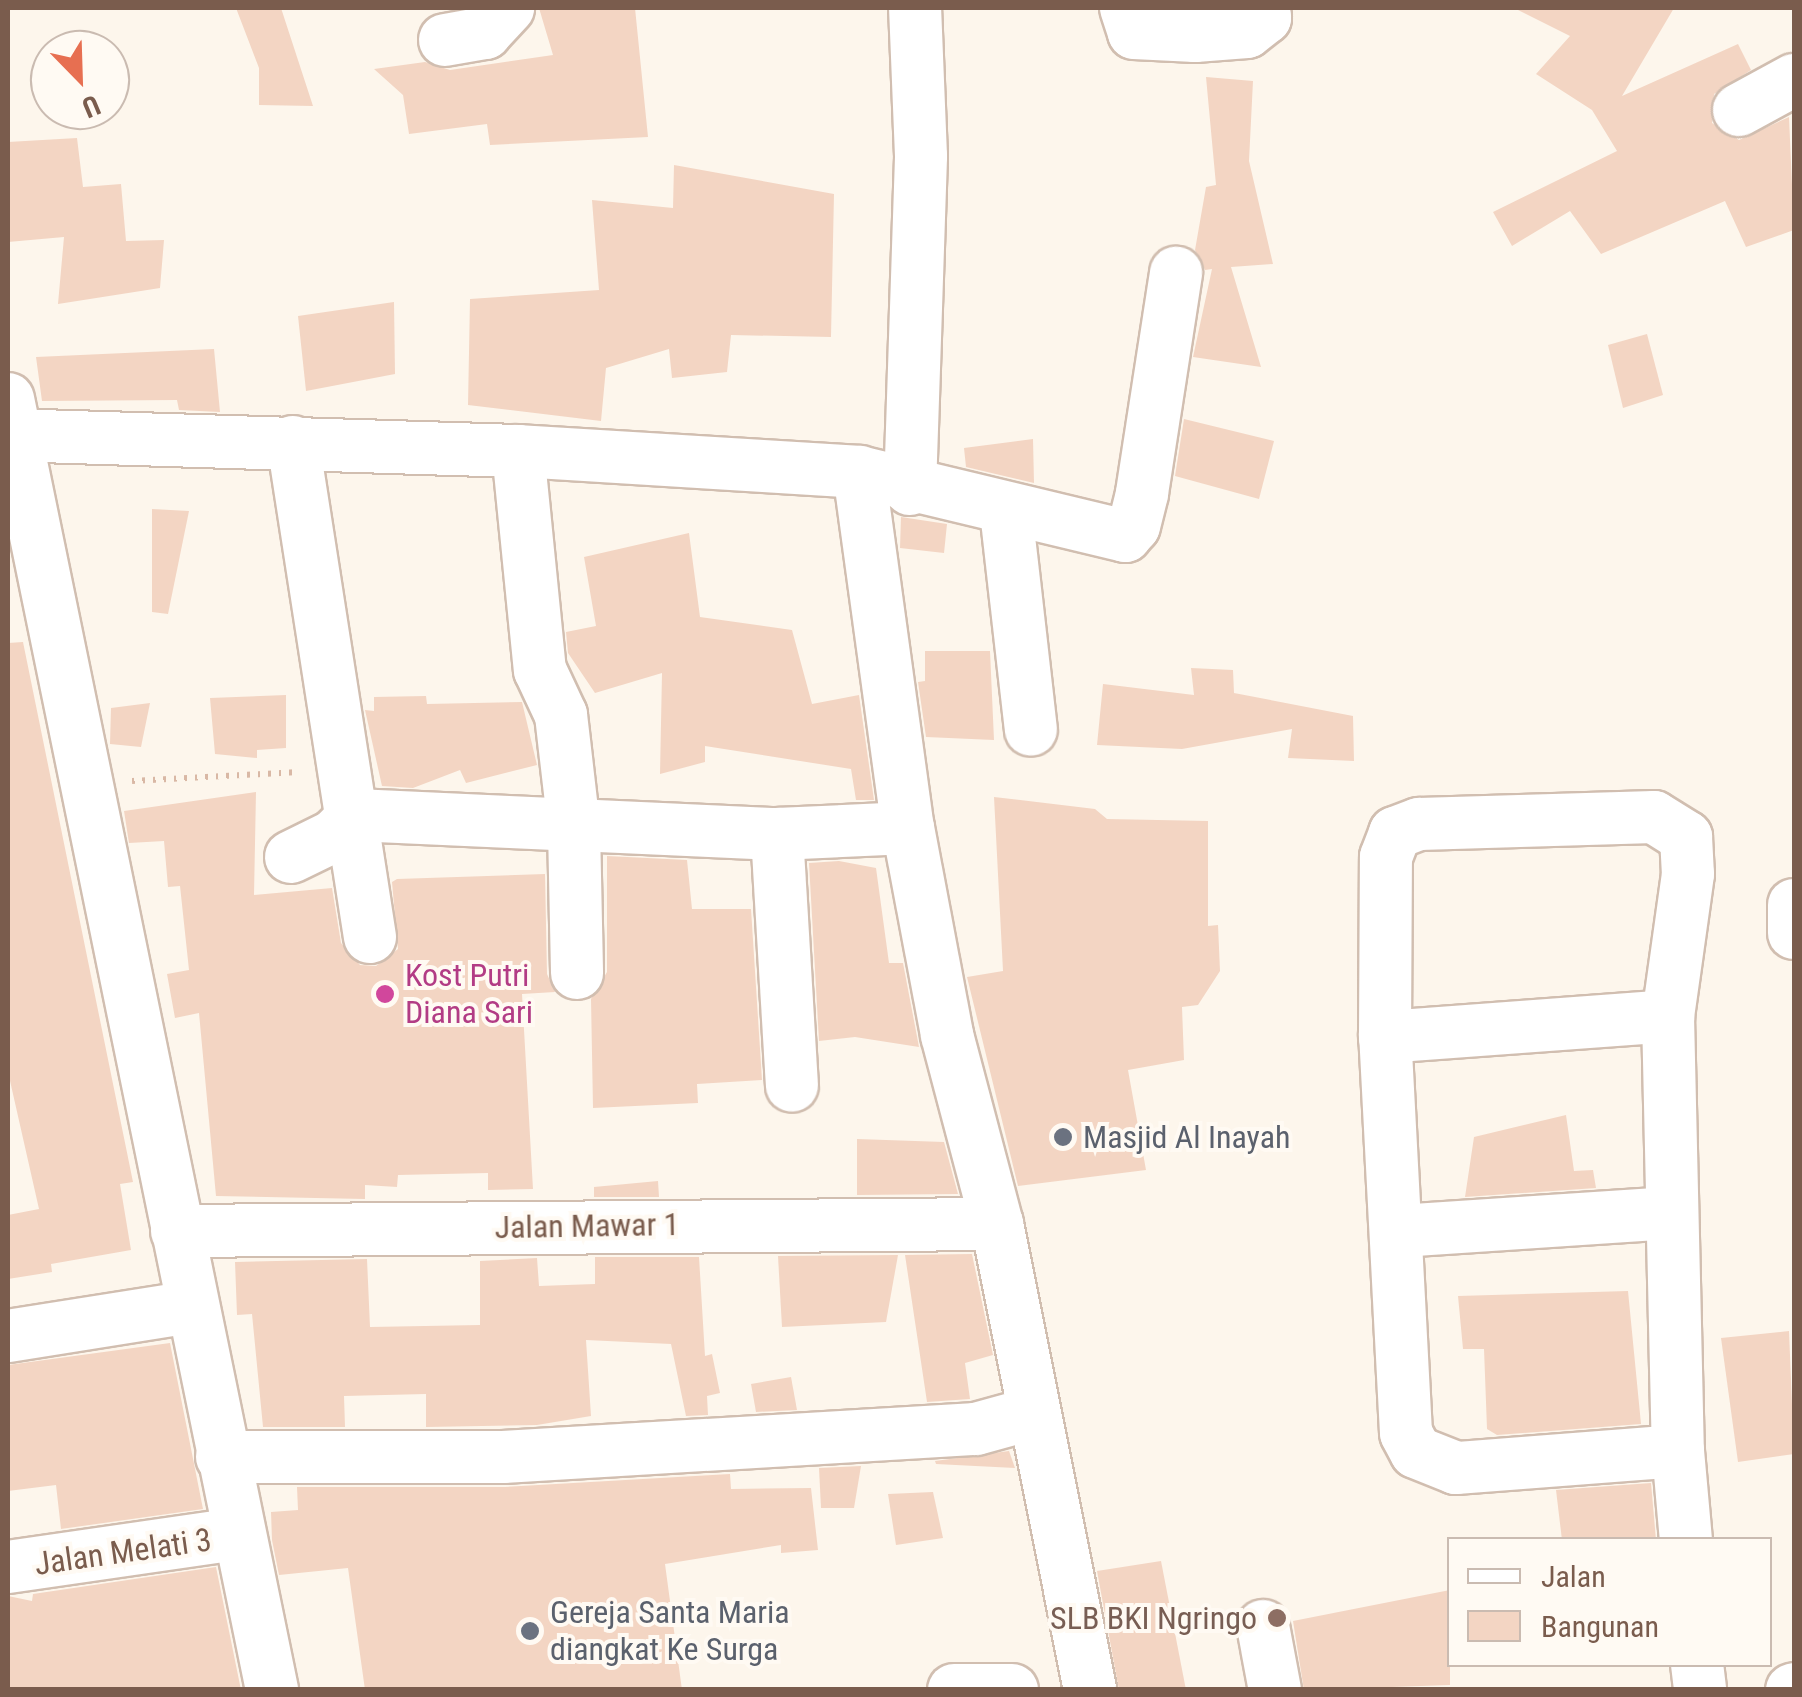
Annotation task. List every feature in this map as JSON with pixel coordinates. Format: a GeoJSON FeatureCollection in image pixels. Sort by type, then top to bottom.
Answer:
{"type":"FeatureCollection","features":[{"type":"Feature","properties":{"kind":"street"},"geometry":{"type":"LineString","coordinates":[[445,40],[485,33],[508,8]]}},
{"type":"Feature","properties":{"kind":"street"},"geometry":{"type":"LineString","coordinates":[[910,489],[921,156],[915,8]]}},
{"type":"Feature","properties":{"kind":"street"},"geometry":{"type":"LineString","coordinates":[[1126,8],[1134,33],[1195,36],[1248,32],[1265,18],[1264,8]]}},
{"type":"Feature","properties":{"kind":"street"},"geometry":{"type":"LineString","coordinates":[[1739,110],[1794,80]]}},
{"type":"Feature","properties":{"kind":"street"},"geometry":{"type":"LineString","coordinates":[[272,1690],[10,422],[293,442],[859,472],[910,489],[1125,536],[1134,526],[1176,273]]}},
{"type":"Feature","properties":{"kind":"street"},"geometry":{"type":"LineString","coordinates":[[293,442],[352,792],[370,937]]}},
{"type":"Feature","properties":{"kind":"street"},"geometry":{"type":"LineString","coordinates":[[518,451],[540,670],[561,715],[574,828],[577,973]]}},
{"type":"Feature","properties":{"kind":"street"},"geometry":{"type":"LineString","coordinates":[[859,472],[908,828],[947,1035],[996,1224],[1090,1690]]}},
{"type":"Feature","properties":{"kind":"street"},"geometry":{"type":"LineString","coordinates":[[1006,511],[1031,730]]}},
{"type":"Feature","properties":{"kind":"street"},"geometry":{"type":"LineString","coordinates":[[352,792],[574,828],[777,834],[908,828]]}},
{"type":"Feature","properties":{"kind":"street"},"geometry":{"type":"LineString","coordinates":[[292,857],[334,836],[352,792]]}},
{"type":"Feature","properties":{"kind":"street"},"geometry":{"type":"LineString","coordinates":[[1678,1451],[1456,1468],[1416,1452],[1400,1392],[1399,1231],[1384,1038],[1386,857],[1395,833],[1419,824],[1654,816],[1686,837],[1688,874],[1668,1016],[1678,1451],[1686,1537]]}},
{"type":"Feature","properties":{"kind":"street"},"geometry":{"type":"LineString","coordinates":[[777,834],[792,1086]]}},
{"type":"Feature","properties":{"kind":"street"},"geometry":{"type":"LineString","coordinates":[[1794,905],[1794,933]]}},
{"type":"Feature","properties":{"kind":"street"},"geometry":{"type":"LineString","coordinates":[[1384,1038],[1668,1016]]}},
{"type":"Feature","properties":{"kind":"street"},"geometry":{"type":"LineString","coordinates":[[1399,1231],[1671,1213]]}},
{"type":"Feature","properties":{"kind":"street","name":"Jalan Mawar 1"},"geometry":{"type":"LineString","coordinates":[[177,1231],[996,1224]]}},
{"type":"Feature","properties":{"kind":"street"},"geometry":{"type":"LineString","coordinates":[[8,1336],[192,1306]]}},
{"type":"Feature","properties":{"kind":"street"},"geometry":{"type":"LineString","coordinates":[[222,1457],[503,1457],[976,1429],[1034,1413]]}},
{"type":"Feature","properties":{"kind":"street","name":"Jalan Melati 3"},"geometry":{"type":"LineString","coordinates":[[8,1567],[238,1534]]}},
{"type":"Feature","properties":{"kind":"street"},"geometry":{"type":"LineString","coordinates":[[1263,1626],[1275,1690]]}},
{"type":"Feature","properties":{"kind":"street"},"geometry":{"type":"LineString","coordinates":[[954,1690],[1012,1690]]}},
{"type":"Feature","properties":{"kind":"path"},"geometry":{"type":"LineString","coordinates":[[86,784],[352,792]]}},
{"type":"Feature","properties":{"kind":"building"},"geometry":{"type":"Polygon","coordinates":[[[236,8],[281,8],[313,106],[259,105],[259,68],[236,8]]]}},
{"type":"Feature","properties":{"kind":"building"},"geometry":{"type":"Polygon","coordinates":[[[539,8],[635,8],[648,137],[490,145],[487,124],[409,134],[403,95],[374,69],[425,62],[450,70],[553,55],[539,8]]]}},
{"type":"Feature","properties":{"kind":"building"},"geometry":{"type":"Polygon","coordinates":[[[1514,8],[1674,8],[1622,96],[1738,44],[1751,70],[1714,94],[1712,123],[1739,140],[1789,117],[1794,230],[1746,247],[1725,201],[1601,254],[1570,211],[1512,246],[1493,212],[1617,151],[1592,110],[1536,74],[1570,36],[1514,8]]]}},
{"type":"Feature","properties":{"kind":"building"},"geometry":{"type":"Polygon","coordinates":[[[1206,77],[1253,81],[1249,161],[1273,264],[1231,267],[1261,367],[1193,357],[1212,269],[1205,270],[1195,250],[1206,187],[1216,185],[1206,77]]]}},
{"type":"Feature","properties":{"kind":"building"},"geometry":{"type":"Polygon","coordinates":[[[77,138],[83,187],[121,184],[126,241],[164,240],[160,288],[58,304],[64,237],[8,242],[8,142],[77,138]]]}},
{"type":"Feature","properties":{"kind":"building"},"geometry":{"type":"Polygon","coordinates":[[[674,165],[834,194],[831,337],[731,335],[727,372],[672,378],[669,349],[606,368],[601,421],[468,405],[470,299],[599,290],[592,200],[673,208],[674,165]]]}},
{"type":"Feature","properties":{"kind":"building"},"geometry":{"type":"Polygon","coordinates":[[[394,302],[395,374],[306,391],[298,316],[394,302]]]}},
{"type":"Feature","properties":{"kind":"building"},"geometry":{"type":"Polygon","coordinates":[[[1647,334],[1663,395],[1623,408],[1608,345],[1647,334]]]}},
{"type":"Feature","properties":{"kind":"building"},"geometry":{"type":"Polygon","coordinates":[[[214,349],[220,412],[179,410],[177,400],[42,401],[36,357],[214,349]]]}},
{"type":"Feature","properties":{"kind":"building"},"geometry":{"type":"Polygon","coordinates":[[[1184,419],[1274,441],[1259,499],[1175,476],[1184,419]]]}},
{"type":"Feature","properties":{"kind":"building"},"geometry":{"type":"Polygon","coordinates":[[[1033,439],[1034,483],[966,467],[964,448],[1033,439]]]}},
{"type":"Feature","properties":{"kind":"building"},"geometry":{"type":"Polygon","coordinates":[[[152,509],[189,511],[168,614],[152,612],[152,509]]]}},
{"type":"Feature","properties":{"kind":"building"},"geometry":{"type":"Polygon","coordinates":[[[901,517],[947,524],[944,553],[900,548],[901,517]]]}},
{"type":"Feature","properties":{"kind":"building"},"geometry":{"type":"Polygon","coordinates":[[[689,533],[700,617],[792,630],[812,704],[859,695],[874,800],[856,800],[851,769],[705,746],[705,762],[660,774],[662,673],[595,693],[568,653],[566,632],[596,626],[584,557],[689,533]]]}},
{"type":"Feature","properties":{"kind":"building"},"geometry":{"type":"Polygon","coordinates":[[[23,642],[133,1182],[120,1184],[131,1250],[51,1264],[52,1272],[8,1279],[8,1215],[39,1209],[8,1072],[8,643],[23,642]]]}},
{"type":"Feature","properties":{"kind":"building"},"geometry":{"type":"Polygon","coordinates":[[[925,651],[990,651],[994,740],[926,737],[918,682],[925,681],[925,651]]]}},
{"type":"Feature","properties":{"kind":"building"},"geometry":{"type":"Polygon","coordinates":[[[1191,668],[1233,670],[1234,693],[1353,716],[1354,761],[1288,758],[1292,729],[1182,749],[1097,745],[1103,684],[1194,695],[1191,668]]]}},
{"type":"Feature","properties":{"kind":"building"},"geometry":{"type":"Polygon","coordinates":[[[286,695],[286,748],[257,750],[257,758],[215,754],[210,698],[286,695]]]}},
{"type":"Feature","properties":{"kind":"building"},"geometry":{"type":"Polygon","coordinates":[[[426,696],[427,704],[522,702],[537,765],[466,783],[460,770],[413,788],[382,786],[365,710],[374,711],[374,697],[426,696]]]}},
{"type":"Feature","properties":{"kind":"building"},"geometry":{"type":"Polygon","coordinates":[[[150,703],[141,747],[110,744],[111,708],[150,703]]]}},
{"type":"Feature","properties":{"kind":"building"},"geometry":{"type":"Polygon","coordinates":[[[256,792],[254,895],[332,888],[341,943],[360,965],[376,966],[398,949],[392,882],[397,879],[545,874],[547,974],[555,992],[522,994],[533,1189],[488,1190],[488,1173],[398,1175],[397,1187],[365,1185],[365,1199],[216,1196],[199,1013],[175,1018],[167,974],[189,970],[180,886],[168,887],[164,841],[129,843],[124,811],[256,792]]]}},
{"type":"Feature","properties":{"kind":"building"},"geometry":{"type":"Polygon","coordinates":[[[994,797],[1095,809],[1107,819],[1208,821],[1208,926],[1218,925],[1220,971],[1198,1005],[1182,1007],[1184,1060],[1128,1070],[1146,1170],[1018,1186],[967,977],[1003,971],[994,797]]]}},
{"type":"Feature","properties":{"kind":"building"},"geometry":{"type":"Polygon","coordinates":[[[607,856],[687,860],[692,909],[751,909],[762,1080],[697,1084],[698,1103],[593,1108],[591,999],[607,972],[607,856]]]}},
{"type":"Feature","properties":{"kind":"building"},"geometry":{"type":"Polygon","coordinates":[[[839,861],[876,868],[889,963],[903,963],[919,1047],[855,1037],[819,1041],[809,863],[839,861]]]}},
{"type":"Feature","properties":{"kind":"building"},"geometry":{"type":"Polygon","coordinates":[[[1566,1115],[1574,1171],[1593,1170],[1596,1188],[1465,1197],[1474,1137],[1566,1115]]]}},
{"type":"Feature","properties":{"kind":"building"},"geometry":{"type":"Polygon","coordinates":[[[857,1139],[944,1142],[958,1194],[857,1195],[857,1139]]]}},
{"type":"Feature","properties":{"kind":"building"},"geometry":{"type":"Polygon","coordinates":[[[658,1181],[659,1197],[594,1197],[594,1187],[658,1181]]]}},
{"type":"Feature","properties":{"kind":"building"},"geometry":{"type":"Polygon","coordinates":[[[972,1254],[993,1355],[965,1363],[970,1399],[927,1402],[905,1255],[972,1254]]]}},
{"type":"Feature","properties":{"kind":"building"},"geometry":{"type":"Polygon","coordinates":[[[898,1255],[886,1322],[782,1327],[778,1256],[898,1255]]]}},
{"type":"Feature","properties":{"kind":"building"},"geometry":{"type":"Polygon","coordinates":[[[595,1257],[699,1257],[705,1356],[712,1354],[720,1393],[707,1396],[708,1415],[686,1416],[671,1344],[586,1340],[591,1416],[537,1425],[426,1427],[426,1394],[344,1396],[345,1427],[263,1427],[252,1314],[237,1315],[235,1262],[367,1259],[370,1327],[480,1325],[480,1261],[537,1258],[539,1286],[595,1284],[595,1257]]]}},
{"type":"Feature","properties":{"kind":"building"},"geometry":{"type":"Polygon","coordinates":[[[1628,1291],[1641,1424],[1497,1435],[1487,1429],[1484,1349],[1463,1349],[1458,1296],[1628,1291]]]}},
{"type":"Feature","properties":{"kind":"building"},"geometry":{"type":"Polygon","coordinates":[[[1789,1331],[1794,1454],[1738,1462],[1721,1338],[1789,1331]]]}},
{"type":"Feature","properties":{"kind":"building"},"geometry":{"type":"Polygon","coordinates":[[[170,1343],[203,1509],[61,1529],[56,1485],[8,1491],[8,1365],[170,1343]]]}},
{"type":"Feature","properties":{"kind":"building"},"geometry":{"type":"Polygon","coordinates":[[[791,1377],[797,1410],[756,1412],[751,1384],[791,1377]]]}},
{"type":"Feature","properties":{"kind":"building"},"geometry":{"type":"Polygon","coordinates":[[[1009,1451],[1015,1468],[935,1461],[1009,1451]]]}},
{"type":"Feature","properties":{"kind":"building"},"geometry":{"type":"Polygon","coordinates":[[[861,1466],[854,1508],[821,1508],[819,1468],[861,1466]]]}},
{"type":"Feature","properties":{"kind":"building"},"geometry":{"type":"Polygon","coordinates":[[[730,1474],[731,1489],[811,1488],[818,1550],[781,1553],[781,1545],[665,1564],[682,1690],[365,1690],[348,1568],[279,1575],[272,1540],[271,1512],[298,1510],[297,1487],[505,1487],[730,1474]]]}},
{"type":"Feature","properties":{"kind":"building"},"geometry":{"type":"Polygon","coordinates":[[[1651,1483],[1656,1537],[1562,1537],[1556,1490],[1651,1483]]]}},
{"type":"Feature","properties":{"kind":"building"},"geometry":{"type":"Polygon","coordinates":[[[933,1492],[943,1538],[896,1545],[888,1494],[933,1492]]]}},
{"type":"Feature","properties":{"kind":"building"},"geometry":{"type":"Polygon","coordinates":[[[1161,1561],[1186,1690],[1119,1690],[1097,1571],[1161,1561]]]}},
{"type":"Feature","properties":{"kind":"building"},"geometry":{"type":"Polygon","coordinates":[[[216,1567],[241,1690],[8,1690],[8,1596],[32,1601],[33,1594],[216,1567]]]}},
{"type":"Feature","properties":{"kind":"building"},"geometry":{"type":"Polygon","coordinates":[[[1447,1591],[1450,1685],[1304,1690],[1293,1621],[1447,1591]]]}},
{"type":"Feature","properties":{"kind":"place","name":"Kost Putri Diana Sari"},"geometry":{"type":"Point","coordinates":[385,994]}},
{"type":"Feature","properties":{"kind":"place","name":"Masjid Al Inayah"},"geometry":{"type":"Point","coordinates":[1063,1137]}},
{"type":"Feature","properties":{"kind":"place","name":"SLB BKI Ngringo"},"geometry":{"type":"Point","coordinates":[1277,1618]}},
{"type":"Feature","properties":{"kind":"place","name":"Gereja Santa Maria diangkat Ke Surga"},"geometry":{"type":"Point","coordinates":[530,1631]}}]}
